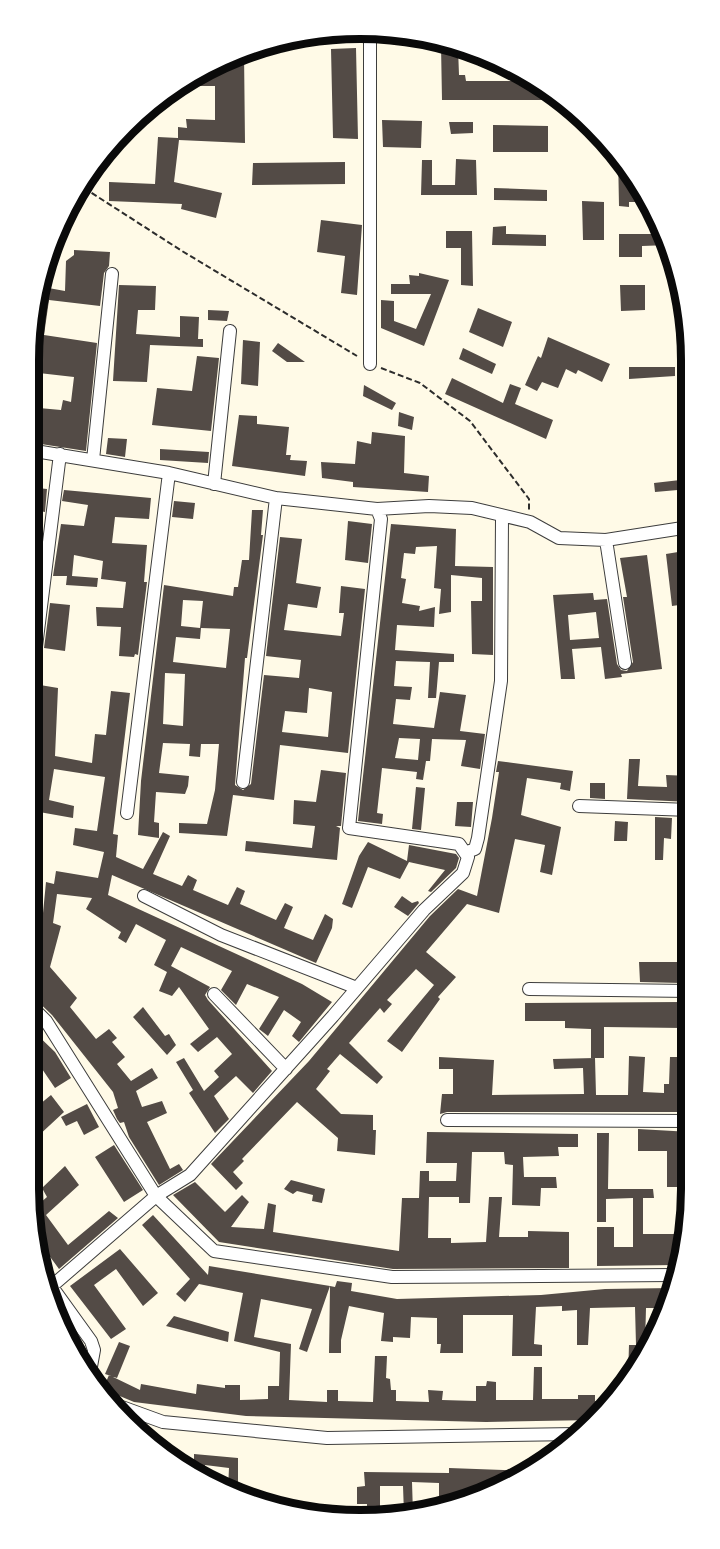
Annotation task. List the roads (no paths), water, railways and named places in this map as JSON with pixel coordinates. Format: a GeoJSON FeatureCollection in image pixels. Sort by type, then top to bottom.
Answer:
{"type":"FeatureCollection","features":[{"type":"Feature","properties":{"kind":"street"},"geometry":{"type":"LineString","coordinates":[[370,39],[370,364]]}},
{"type":"Feature","properties":{"kind":"street"},"geometry":{"type":"LineString","coordinates":[[93,460],[112,274]]}},
{"type":"Feature","properties":{"kind":"street"},"geometry":{"type":"LineString","coordinates":[[214,484],[230,331]]}},
{"type":"Feature","properties":{"kind":"street"},"geometry":{"type":"LineString","coordinates":[[39,451],[169,473],[276,498],[377,509],[429,506],[472,508],[530,522],[559,538],[606,540],[681,528]]}},
{"type":"Feature","properties":{"kind":"street"},"geometry":{"type":"LineString","coordinates":[[39,617],[60,454]]}},
{"type":"Feature","properties":{"kind":"street"},"geometry":{"type":"LineString","coordinates":[[127,813],[169,473]]}},
{"type":"Feature","properties":{"kind":"street"},"geometry":{"type":"LineString","coordinates":[[243,782],[276,498]]}},
{"type":"Feature","properties":{"kind":"street"},"geometry":{"type":"LineString","coordinates":[[54,1284],[156,1196],[190,1175],[424,910],[463,873],[467,865],[467,852],[459,844],[442,840],[356,831],[349,828],[381,519],[377,509]]}},
{"type":"Feature","properties":{"kind":"street"},"geometry":{"type":"LineString","coordinates":[[467,852],[475,849],[478,838],[501,681],[502,517]]}},
{"type":"Feature","properties":{"kind":"street"},"geometry":{"type":"LineString","coordinates":[[606,540],[626,663]]}},
{"type":"Feature","properties":{"kind":"street"},"geometry":{"type":"LineString","coordinates":[[579,806],[681,810]]}},
{"type":"Feature","properties":{"kind":"street"},"geometry":{"type":"LineString","coordinates":[[144,896],[220,935],[357,988]]}},
{"type":"Feature","properties":{"kind":"street"},"geometry":{"type":"LineString","coordinates":[[529,989],[681,991]]}},
{"type":"Feature","properties":{"kind":"street"},"geometry":{"type":"LineString","coordinates":[[214,994],[286,1069]]}},
{"type":"Feature","properties":{"kind":"street"},"geometry":{"type":"LineString","coordinates":[[39,1014],[46,1021],[156,1196],[214,1251],[392,1277],[669,1275]]}},
{"type":"Feature","properties":{"kind":"street"},"geometry":{"type":"LineString","coordinates":[[447,1120],[681,1120]]}},
{"type":"Feature","properties":{"kind":"street"},"geometry":{"type":"LineString","coordinates":[[56,1292],[90,1341],[94,1350],[91,1364]]}},
{"type":"Feature","properties":{"kind":"street"},"geometry":{"type":"LineString","coordinates":[[126,1409],[163,1422],[327,1438],[567,1434]]}}]}
